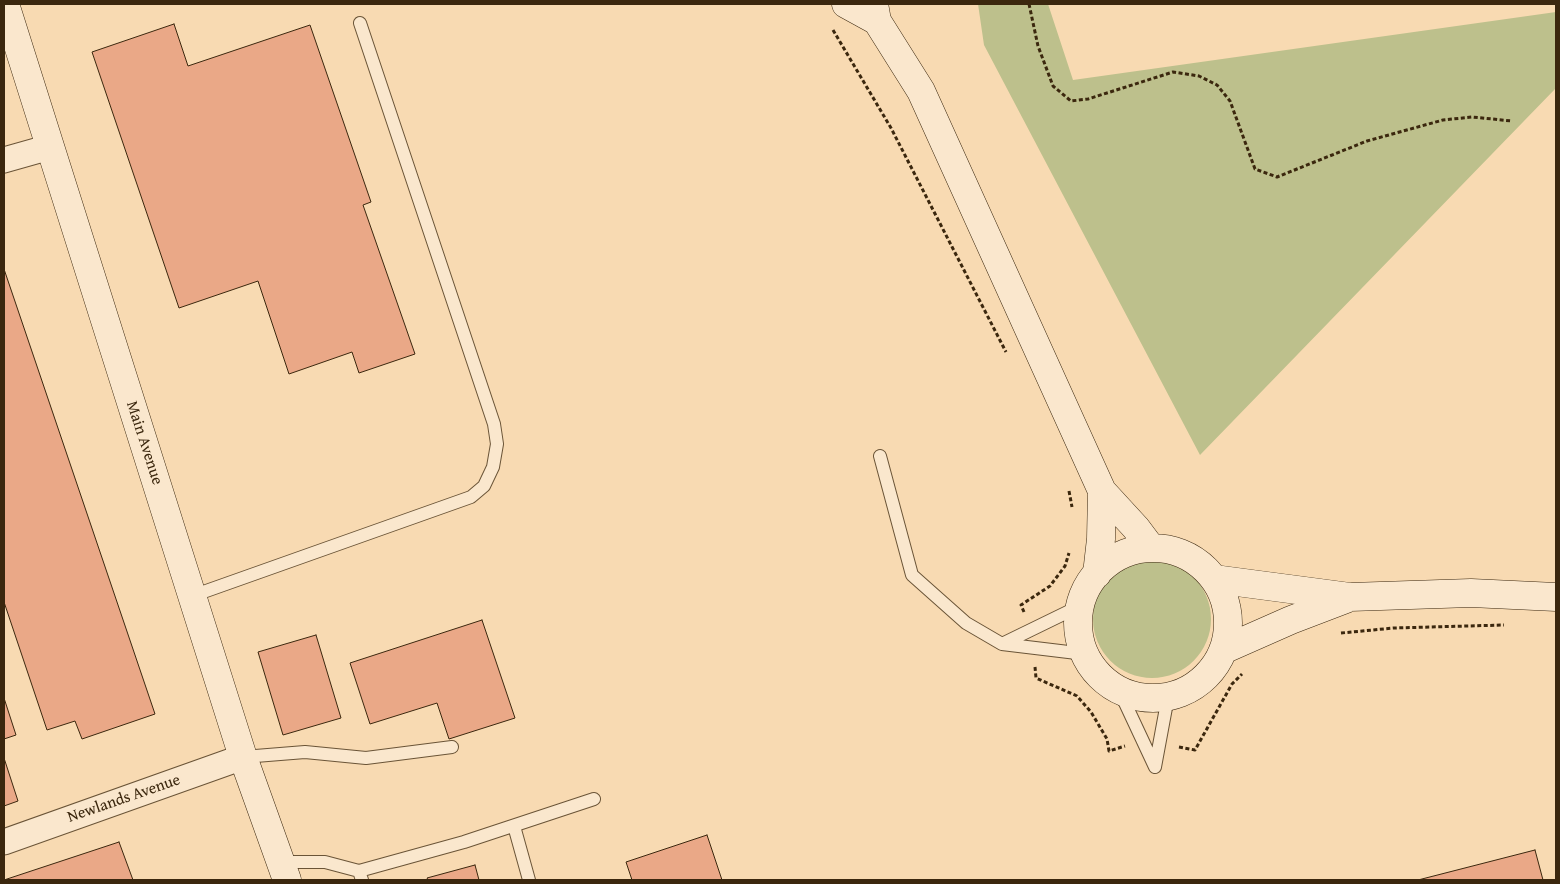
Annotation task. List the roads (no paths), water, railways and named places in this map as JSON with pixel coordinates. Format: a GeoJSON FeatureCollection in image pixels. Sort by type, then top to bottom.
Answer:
{"type":"FeatureCollection","features":[{"type":"Feature","properties":{"kind":"street","name":"Main Avenue"},"geometry":{"type":"LineString","coordinates":[[5,4],[243,757],[284,871]]}},
{"type":"Feature","properties":{"kind":"street"},"geometry":{"type":"LineString","coordinates":[[846,4],[875,12],[921,91],[1102,491],[1136,528],[1151,548]]}},
{"type":"Feature","properties":{"kind":"street"},"geometry":{"type":"LineString","coordinates":[[4,160],[50,147]]}},
{"type":"Feature","properties":{"kind":"street"},"geometry":{"type":"LineString","coordinates":[[1097,574],[1101,539],[1102,491]]}},
{"type":"Feature","properties":{"kind":"street"},"geometry":{"type":"LineString","coordinates":[[1151,548],[1175,551],[1197,562],[1214,579],[1225,601],[1228,626],[1223,650],[1210,672],[1191,688],[1168,697],[1142,697],[1119,690],[1099,675],[1085,654],[1078,631],[1080,606],[1089,584],[1097,574],[1105,565],[1126,552],[1151,548]]}},
{"type":"Feature","properties":{"kind":"street"},"geometry":{"type":"LineString","coordinates":[[1214,579],[1350,598],[1471,593],[1556,597]]}},
{"type":"Feature","properties":{"kind":"street"},"geometry":{"type":"LineString","coordinates":[[1223,650],[1291,620],[1350,598]]}},
{"type":"Feature","properties":{"kind":"street","name":"Newlands Avenue"},"geometry":{"type":"LineString","coordinates":[[4,842],[243,757]]}},
{"type":"Feature","properties":{"kind":"lane"},"geometry":{"type":"LineString","coordinates":[[192,596],[471,497],[484,486],[493,467],[497,444],[494,424],[360,23]]}},
{"type":"Feature","properties":{"kind":"lane"},"geometry":{"type":"LineString","coordinates":[[880,456],[912,574],[966,623],[1002,644],[1085,654]]}},
{"type":"Feature","properties":{"kind":"lane"},"geometry":{"type":"LineString","coordinates":[[1002,644],[1080,606]]}},
{"type":"Feature","properties":{"kind":"lane"},"geometry":{"type":"LineString","coordinates":[[1119,690],[1155,767],[1168,697]]}},
{"type":"Feature","properties":{"kind":"lane"},"geometry":{"type":"LineString","coordinates":[[243,757],[305,752],[366,758],[452,748]]}},
{"type":"Feature","properties":{"kind":"lane"},"geometry":{"type":"LineString","coordinates":[[284,871],[326,862],[360,875],[594,800]]}},
{"type":"Feature","properties":{"kind":"lane"},"geometry":{"type":"LineString","coordinates":[[514,826],[529,880]]}}]}
